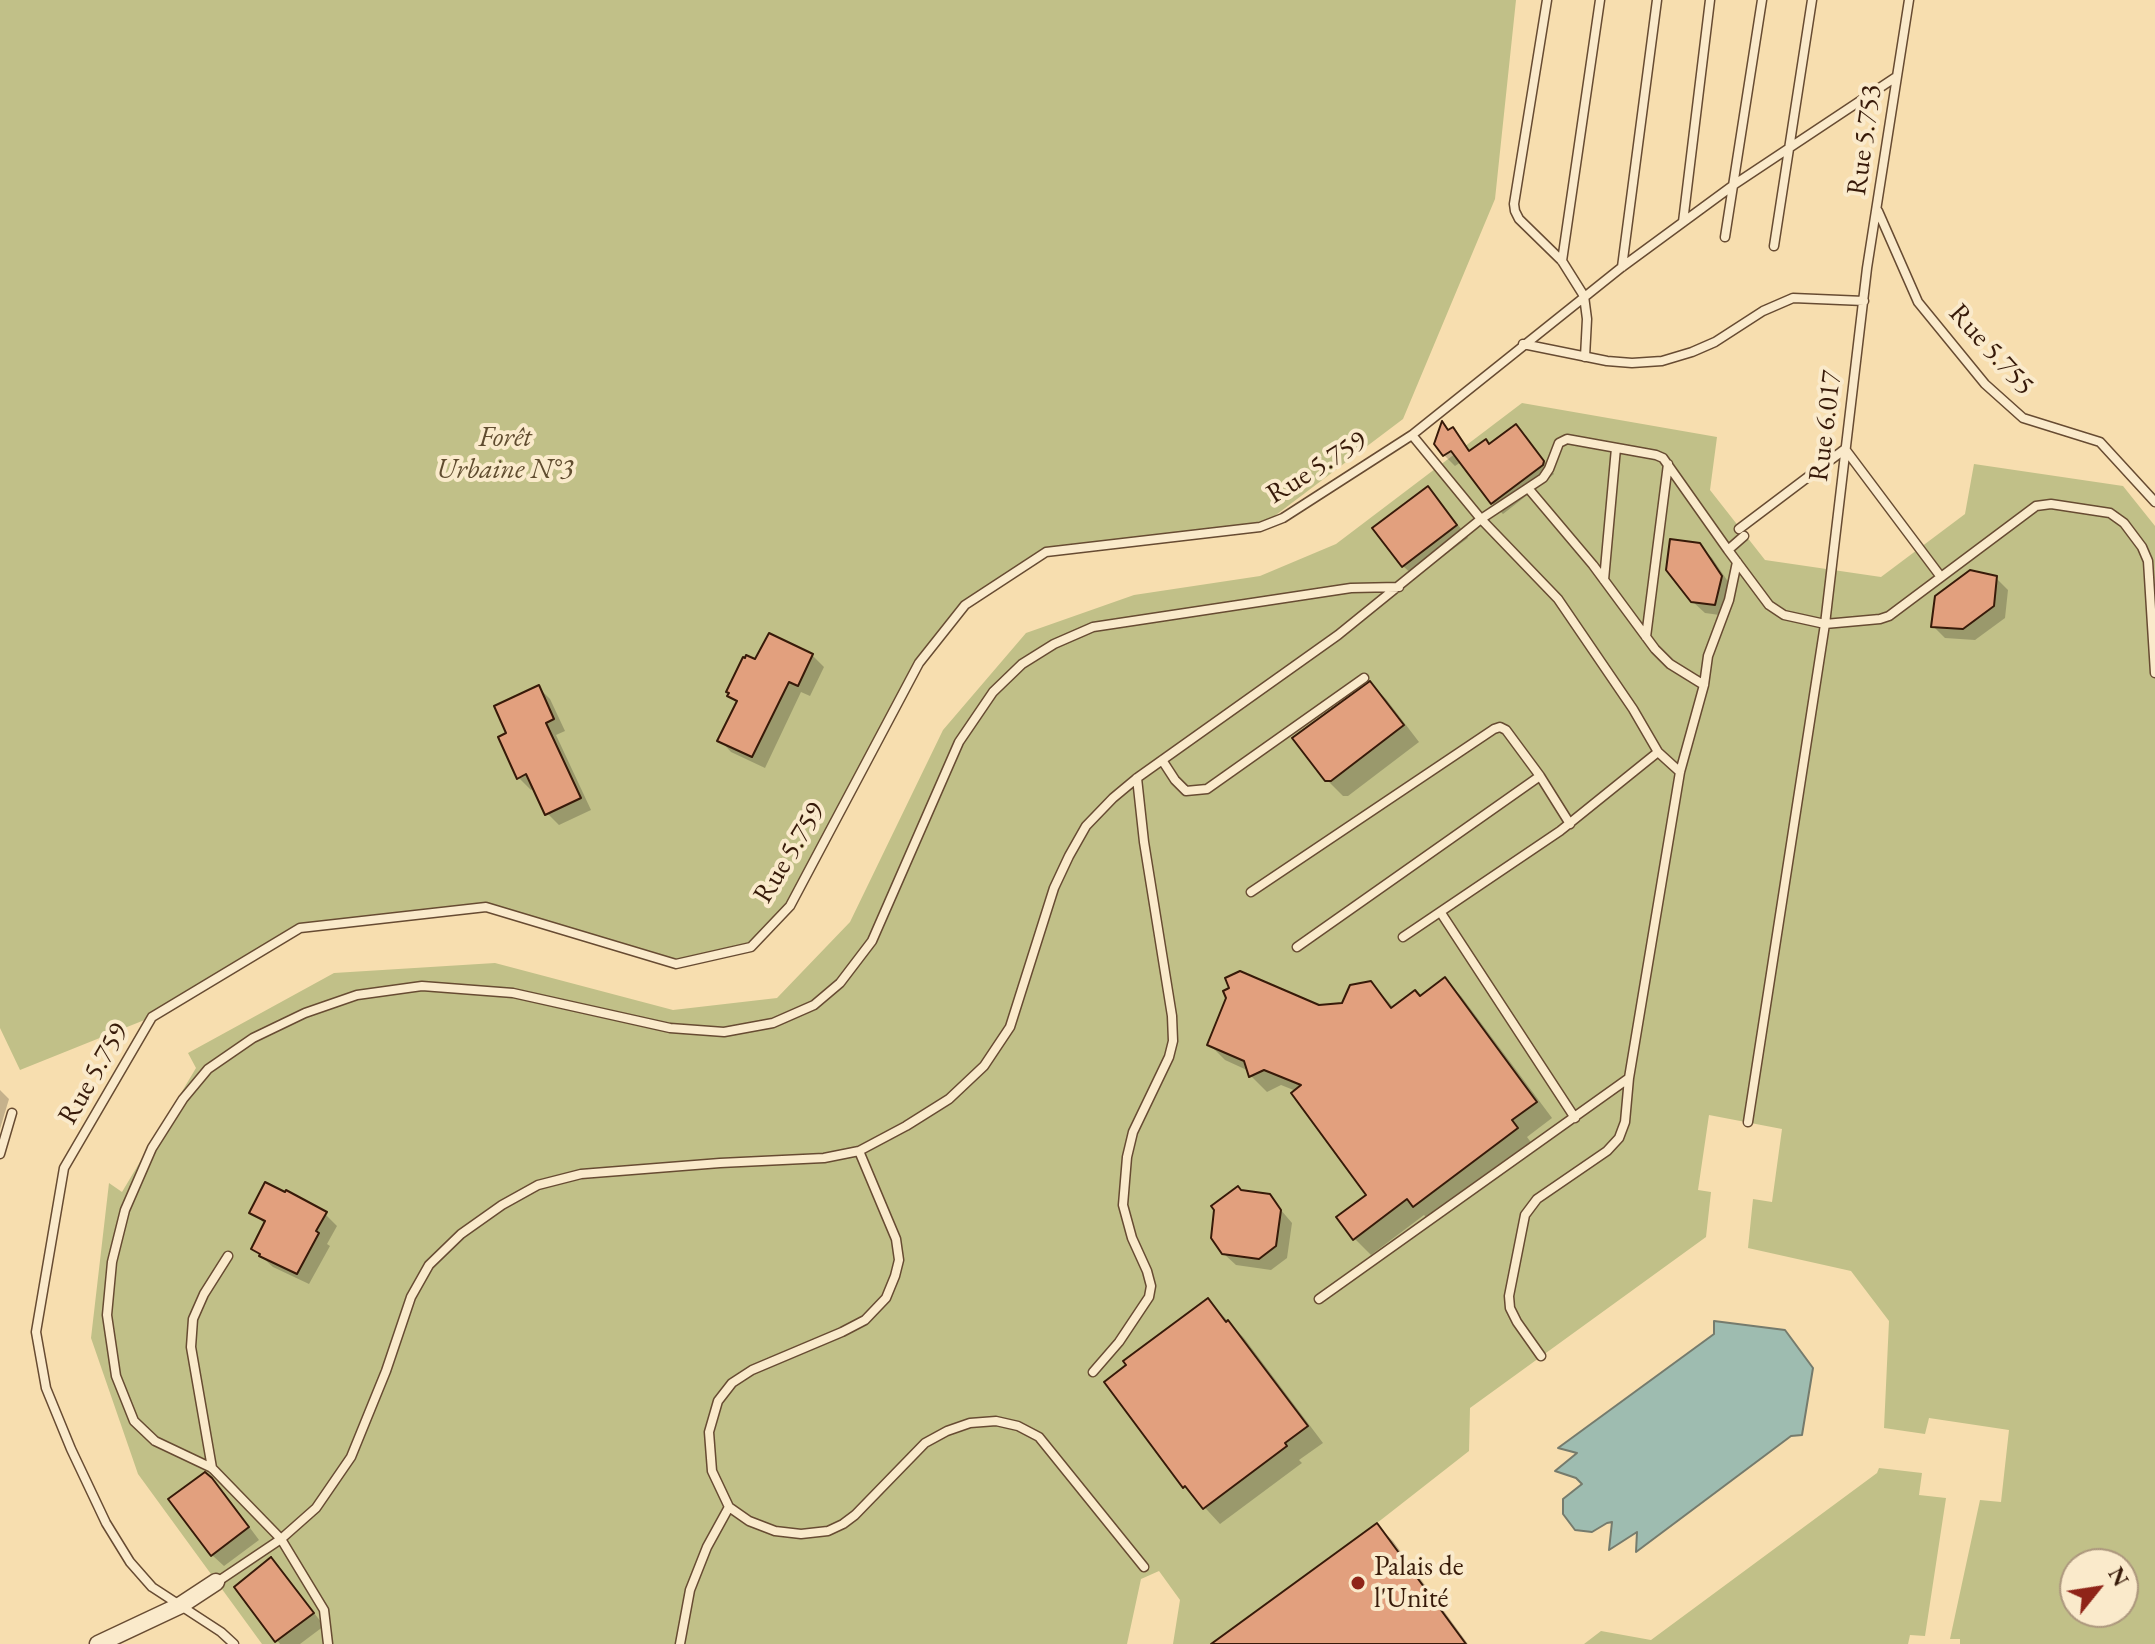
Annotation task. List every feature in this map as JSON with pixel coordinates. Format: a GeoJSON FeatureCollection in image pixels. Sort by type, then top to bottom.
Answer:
{"type":"FeatureCollection","features":[{"type":"Feature","properties":{"kind":"street"},"geometry":{"type":"LineString","coordinates":[[98,1644],[181,1605],[216,1582]]}},
{"type":"Feature","properties":{"kind":"lane"},"geometry":{"type":"LineString","coordinates":[[1547,0],[1514,204],[1519,219],[1562,261],[1584,296],[1587,319],[1585,357]]}},
{"type":"Feature","properties":{"kind":"lane"},"geometry":{"type":"LineString","coordinates":[[1562,261],[1600,0]]}},
{"type":"Feature","properties":{"kind":"lane"},"geometry":{"type":"LineString","coordinates":[[1622,267],[1657,0]]}},
{"type":"Feature","properties":{"kind":"lane"},"geometry":{"type":"LineString","coordinates":[[1683,222],[1710,0]]}},
{"type":"Feature","properties":{"kind":"lane"},"geometry":{"type":"LineString","coordinates":[[1725,237],[1762,0]]}},
{"type":"Feature","properties":{"kind":"lane"},"geometry":{"type":"LineString","coordinates":[[1774,246],[1812,0]]}},
{"type":"Feature","properties":{"kind":"lane","name":"Rue 5.753"},"geometry":{"type":"LineString","coordinates":[[1865,287],[1909,0]]}},
{"type":"Feature","properties":{"kind":"lane","name":"Rue 5.759"},"geometry":{"type":"LineString","coordinates":[[181,1605],[152,1587],[130,1562],[106,1523],[46,1388],[36,1332],[64,1168],[152,1017],[300,928],[486,907],[676,964],[751,947],[790,906],[919,663],[965,605],[1046,552],[1260,527],[1283,518],[1412,435],[1622,267],[1735,184],[1896,77]]}},
{"type":"Feature","properties":{"kind":"lane","name":"Rue 5.755"},"geometry":{"type":"LineString","coordinates":[[1878,210],[1918,302],[1985,384],[2023,418],[2100,442],[2155,502]]}},
{"type":"Feature","properties":{"kind":"lane","name":"Rue 6.017"},"geometry":{"type":"LineString","coordinates":[[1748,1122],[1825,624],[1865,287]]}},
{"type":"Feature","properties":{"kind":"lane"},"geometry":{"type":"LineString","coordinates":[[1523,344],[1607,361],[1662,361],[1715,342],[1763,311],[1793,298],[1864,301]]}},
{"type":"Feature","properties":{"kind":"lane"},"geometry":{"type":"LineString","coordinates":[[1412,435],[1481,519],[1558,599],[1633,709],[1658,752],[1680,772]]}},
{"type":"Feature","properties":{"kind":"lane"},"geometry":{"type":"LineString","coordinates":[[216,1582],[281,1539],[316,1508],[351,1457],[386,1371],[411,1297],[429,1265],[461,1234],[502,1205],[538,1185],[581,1174],[824,1158],[859,1151],[949,1099],[984,1066],[1010,1027],[1054,888],[1086,826],[1137,778],[1338,635],[1481,519],[1543,478],[1562,441],[1567,439],[1656,455],[1668,463],[1769,605],[1784,615],[1825,624],[1889,616],[2036,506],[2051,504],[2110,513],[2124,523],[2142,547],[2148,561],[2155,673]]}},
{"type":"Feature","properties":{"kind":"lane"},"geometry":{"type":"LineString","coordinates":[[1604,580],[1616,448]]}},
{"type":"Feature","properties":{"kind":"lane"},"geometry":{"type":"LineString","coordinates":[[1728,550],[1742,533],[1845,449],[1941,577]]}},
{"type":"Feature","properties":{"kind":"lane"},"geometry":{"type":"LineString","coordinates":[[1646,638],[1668,463]]}},
{"type":"Feature","properties":{"kind":"lane"},"geometry":{"type":"LineString","coordinates":[[1528,488],[1604,580],[1646,638],[1670,664],[1704,685]]}},
{"type":"Feature","properties":{"kind":"lane"},"geometry":{"type":"LineString","coordinates":[[1541,1356],[1510,1308],[1509,1296],[1525,1215],[1537,1199],[1607,1151],[1619,1138],[1625,1122],[1629,1078],[1680,772],[1704,685],[1708,656],[1729,600],[1737,562]]}},
{"type":"Feature","properties":{"kind":"lane"},"geometry":{"type":"LineString","coordinates":[[328,1644],[324,1610],[281,1539],[212,1468],[155,1441],[134,1421],[116,1376],[107,1315],[112,1262],[125,1210],[152,1148],[183,1099],[208,1069],[253,1038],[305,1013],[357,995],[422,986],[513,993],[670,1028],[724,1032],[773,1023],[814,1005],[840,983],[872,941],[959,742],[993,692],[1022,664],[1054,644],[1093,627],[1351,588],[1399,587]]}},
{"type":"Feature","properties":{"kind":"lane"},"geometry":{"type":"LineString","coordinates":[[1162,760],[1186,791],[1207,789],[1364,678]]}},
{"type":"Feature","properties":{"kind":"lane"},"geometry":{"type":"LineString","coordinates":[[1251,892],[1500,727],[1506,730],[1540,776],[1570,824]]}},
{"type":"Feature","properties":{"kind":"lane"},"geometry":{"type":"LineString","coordinates":[[1403,937],[1570,824],[1658,752]]}},
{"type":"Feature","properties":{"kind":"lane"},"geometry":{"type":"LineString","coordinates":[[1297,947],[1540,776]]}},
{"type":"Feature","properties":{"kind":"lane"},"geometry":{"type":"LineString","coordinates":[[1093,1372],[1119,1342],[1149,1297],[1151,1286],[1147,1271],[1132,1238],[1123,1205],[1127,1157],[1133,1132],[1169,1057],[1173,1041],[1137,778]]}},
{"type":"Feature","properties":{"kind":"lane"},"geometry":{"type":"LineString","coordinates":[[1441,913],[1575,1118]]}},
{"type":"Feature","properties":{"kind":"lane"},"geometry":{"type":"LineString","coordinates":[[1319,1299],[1629,1078]]}},
{"type":"Feature","properties":{"kind":"lane"},"geometry":{"type":"LineString","coordinates":[[0,1154],[12,1113]]}},
{"type":"Feature","properties":{"kind":"lane"},"geometry":{"type":"LineString","coordinates":[[859,1151],[896,1239],[899,1260],[895,1276],[886,1298],[865,1320],[752,1370],[732,1383],[718,1401],[709,1432],[712,1471],[729,1507],[749,1521],[775,1531],[801,1534],[828,1531],[855,1515],[925,1443],[970,1423],[996,1421],[1018,1426],[1039,1437],[1144,1567]]}},
{"type":"Feature","properties":{"kind":"lane"},"geometry":{"type":"LineString","coordinates":[[212,1468],[191,1347],[193,1319],[204,1294],[228,1256]]}},
{"type":"Feature","properties":{"kind":"lane"},"geometry":{"type":"LineString","coordinates":[[680,1644],[690,1590],[707,1547],[729,1507]]}},
{"type":"Feature","properties":{"kind":"lane"},"geometry":{"type":"LineString","coordinates":[[181,1605],[234,1644]]}},
{"type":"Feature","properties":{"kind":"green space","name":"Forêt Urbaine N°3"},"geometry":{"type":"Polygon","coordinates":[[[0,0],[1516,0],[1495,199],[1403,419],[1260,527],[1046,552],[965,605],[918,663],[790,906],[751,947],[676,964],[486,907],[300,928],[152,1017],[20,1070],[0,1028],[0,0]]]}},
{"type":"Feature","properties":{"kind":"green space"},"geometry":{"type":"Polygon","coordinates":[[[1522,403],[1717,437],[1710,490],[1765,560],[1881,577],[1965,514],[1974,464],[2123,486],[2155,526],[2155,1644],[1960,1644],[1960,1639],[1950,1639],[1980,1500],[2001,1502],[2009,1430],[1929,1418],[1925,1434],[1884,1428],[1889,1321],[1851,1271],[1748,1248],[1753,1199],[1772,1202],[1782,1129],[1709,1115],[1698,1190],[1711,1192],[1706,1237],[1470,1408],[1469,1451],[1377,1523],[1466,1644],[1173,1644],[1180,1600],[1159,1571],[1141,1579],[1127,1644],[262,1644],[138,1474],[91,1338],[109,1183],[122,1192],[196,1068],[188,1053],[334,973],[495,963],[673,1010],[777,998],[850,922],[943,730],[1026,633],[1134,595],[1260,576],[1336,544],[1522,403]]]}},
{"type":"Feature","properties":{"kind":"green space"},"geometry":{"type":"Polygon","coordinates":[[[1879,1468],[1922,1473],[1919,1495],[1946,1498],[1925,1636],[1910,1635],[1908,1644],[1584,1644],[1601,1631],[1651,1640],[1877,1473],[1879,1468]]]}},
{"type":"Feature","properties":{"kind":"shaded area"},"geometry":{"type":"Polygon","coordinates":[[[1714,1321],[1785,1330],[1813,1368],[1802,1435],[1791,1436],[1636,1552],[1637,1532],[1609,1550],[1612,1522],[1592,1532],[1575,1530],[1563,1514],[1563,1499],[1582,1484],[1576,1478],[1555,1471],[1577,1453],[1558,1448],[1714,1334],[1714,1321]]]}},
{"type":"Feature","properties":{"kind":"building"},"geometry":{"type":"Polygon","coordinates":[[[1442,421],[1448,430],[1453,427],[1469,451],[1486,439],[1489,444],[1516,424],[1544,461],[1543,465],[1491,504],[1451,451],[1443,456],[1434,444],[1442,421]]]}},
{"type":"Feature","properties":{"kind":"building"},"geometry":{"type":"Polygon","coordinates":[[[1428,486],[1457,525],[1402,567],[1372,528],[1428,486]]]}},
{"type":"Feature","properties":{"kind":"building"},"geometry":{"type":"Polygon","coordinates":[[[1670,539],[1700,543],[1722,576],[1715,605],[1691,602],[1666,570],[1670,539]]]}},
{"type":"Feature","properties":{"kind":"building"},"geometry":{"type":"Polygon","coordinates":[[[1970,570],[1997,576],[1994,606],[1963,629],[1931,627],[1935,596],[1970,570]]]}},
{"type":"Feature","properties":{"kind":"building"},"geometry":{"type":"Polygon","coordinates":[[[769,633],[813,654],[798,686],[789,682],[752,757],[717,741],[737,701],[727,696],[729,693],[726,692],[743,657],[746,655],[755,659],[769,633]]]}},
{"type":"Feature","properties":{"kind":"building"},"geometry":{"type":"Polygon","coordinates":[[[1370,681],[1404,725],[1331,781],[1325,781],[1292,738],[1370,681]]]}},
{"type":"Feature","properties":{"kind":"building"},"geometry":{"type":"Polygon","coordinates":[[[539,685],[554,719],[546,723],[581,798],[545,815],[526,774],[517,779],[498,737],[506,733],[494,706],[539,685]]]}},
{"type":"Feature","properties":{"kind":"building"},"geometry":{"type":"Polygon","coordinates":[[[1240,971],[1319,1005],[1342,1003],[1350,985],[1371,981],[1391,1008],[1415,990],[1420,996],[1445,977],[1537,1102],[1512,1120],[1518,1128],[1413,1207],[1407,1199],[1353,1240],[1336,1217],[1366,1195],[1291,1093],[1301,1085],[1264,1070],[1249,1077],[1244,1061],[1207,1045],[1226,998],[1223,991],[1229,988],[1225,978],[1240,971]]]}},
{"type":"Feature","properties":{"kind":"building"},"geometry":{"type":"Polygon","coordinates":[[[265,1182],[327,1212],[297,1274],[251,1249],[265,1221],[249,1213],[265,1182]]]}},
{"type":"Feature","properties":{"kind":"building"},"geometry":{"type":"Polygon","coordinates":[[[1238,1186],[1241,1190],[1270,1194],[1281,1210],[1276,1246],[1259,1259],[1222,1254],[1211,1238],[1214,1210],[1211,1206],[1238,1186]]]}},
{"type":"Feature","properties":{"kind":"building"},"geometry":{"type":"Polygon","coordinates":[[[1208,1298],[1308,1426],[1285,1443],[1287,1446],[1203,1509],[1185,1486],[1183,1488],[1104,1382],[1126,1365],[1123,1361],[1208,1298]]]}},
{"type":"Feature","properties":{"kind":"building"},"geometry":{"type":"Polygon","coordinates":[[[205,1472],[249,1527],[211,1556],[168,1499],[205,1472]]]}},
{"type":"Feature","properties":{"kind":"building","name":"Palais de l'Unité"},"geometry":{"type":"Polygon","coordinates":[[[1377,1523],[1466,1644],[1211,1644],[1377,1523]]]}},
{"type":"Feature","properties":{"kind":"building"},"geometry":{"type":"Polygon","coordinates":[[[271,1557],[314,1613],[275,1642],[234,1587],[271,1557]]]}},
{"type":"Feature","properties":{"kind":"place","name":"Palais de l'Unité"},"geometry":{"type":"Point","coordinates":[1358,1583]}}]}
